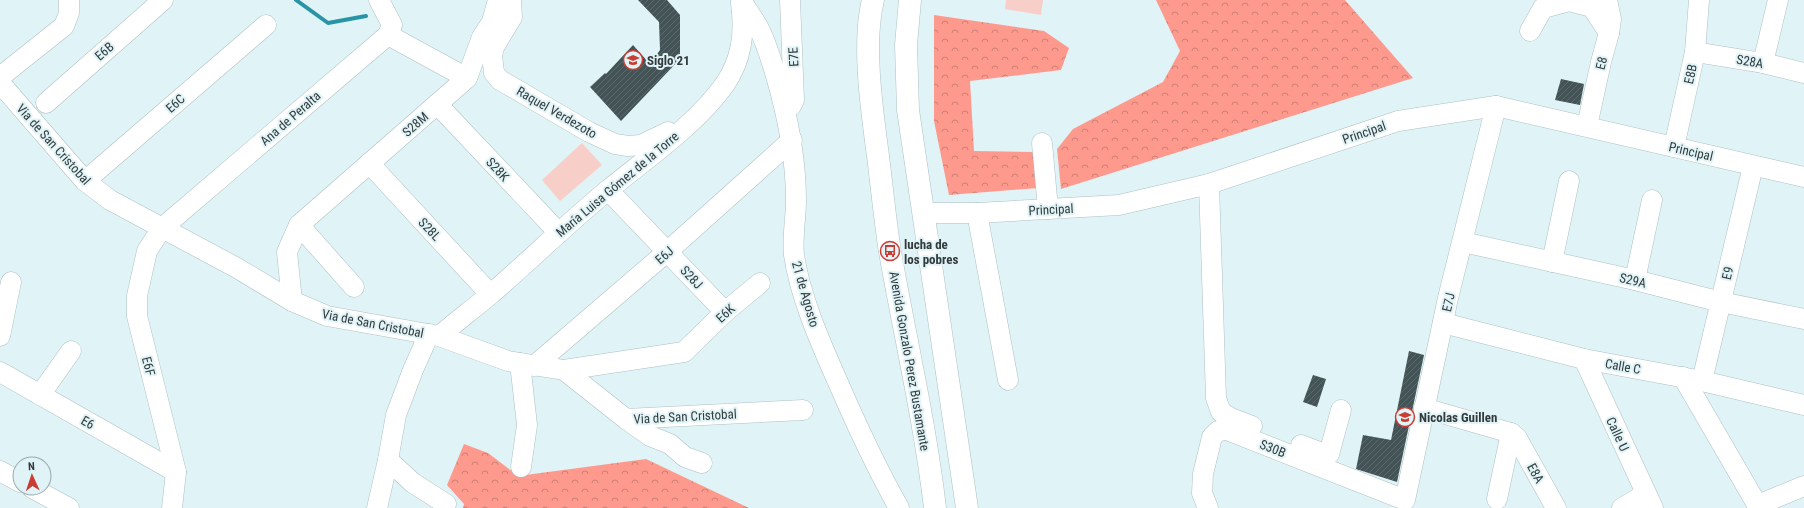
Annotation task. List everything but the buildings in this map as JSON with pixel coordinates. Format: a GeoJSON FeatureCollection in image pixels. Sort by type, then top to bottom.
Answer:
{"type":"FeatureCollection","features":[{"type":"Feature","properties":{"kind":"main road","name":"Avenida Gonzalo Perez Bustamante"},"geometry":{"type":"LineString","coordinates":[[873,0],[870,13],[869,50],[874,129],[890,251],[921,412],[935,508]]}},
{"type":"Feature","properties":{"kind":"main road"},"geometry":{"type":"LineString","coordinates":[[910,0],[906,45],[908,110],[967,508]]}},
{"type":"Feature","properties":{"kind":"street","name":"E6B"},"geometry":{"type":"LineString","coordinates":[[46,103],[163,0]]}},
{"type":"Feature","properties":{"kind":"street"},"geometry":{"type":"LineString","coordinates":[[379,0],[392,25],[388,35],[467,78]]}},
{"type":"Feature","properties":{"kind":"street","name":"S28M"},"geometry":{"type":"LineString","coordinates":[[292,301],[287,252],[299,225],[467,78],[482,37],[492,22],[498,0]]}},
{"type":"Feature","properties":{"kind":"street","name":"Raquel Verdezoto"},"geometry":{"type":"LineString","coordinates":[[511,0],[512,17],[494,46],[492,56],[494,73],[500,80],[589,132],[615,144],[628,146],[641,145],[654,140],[696,116]]}},
{"type":"Feature","properties":{"kind":"street","name":"María Luisa Gómez de la Torre"},"geometry":{"type":"LineString","coordinates":[[434,335],[490,294],[608,190],[646,162],[696,116],[725,84],[736,63],[744,27],[741,0]]}},
{"type":"Feature","properties":{"kind":"street","name":"21 de Agosto"},"geometry":{"type":"LineString","coordinates":[[741,0],[757,26],[769,52],[792,140],[796,201],[794,254],[806,301],[824,352],[881,475],[899,508]]}},
{"type":"Feature","properties":{"kind":"street","name":"E7E"},"geometry":{"type":"LineString","coordinates":[[785,109],[791,106],[794,100],[790,0]]}},
{"type":"Feature","properties":{"kind":"street","name":"E8"},"geometry":{"type":"LineString","coordinates":[[1587,126],[1609,33],[1611,19],[1607,0]]}},
{"type":"Feature","properties":{"kind":"street","name":"E8B"},"geometry":{"type":"LineString","coordinates":[[1674,147],[1695,52],[1699,0]]}},
{"type":"Feature","properties":{"kind":"street"},"geometry":{"type":"LineString","coordinates":[[1763,63],[1778,0]]}},
{"type":"Feature","properties":{"kind":"street"},"geometry":{"type":"LineString","coordinates":[[1530,31],[1543,8],[1569,1],[1592,6],[1609,33]]}},
{"type":"Feature","properties":{"kind":"street"},"geometry":{"type":"LineString","coordinates":[[0,77],[64,26],[65,4]]}},
{"type":"Feature","properties":{"kind":"street","name":"E6C"},"geometry":{"type":"LineString","coordinates":[[85,181],[266,25]]}},
{"type":"Feature","properties":{"kind":"street","name":"Ana de Peralta"},"geometry":{"type":"LineString","coordinates":[[162,228],[388,35]]}},
{"type":"Feature","properties":{"kind":"street","name":"S28A"},"geometry":{"type":"LineString","coordinates":[[1695,52],[1763,63],[1804,73]]}},
{"type":"Feature","properties":{"kind":"street","name":"Via de San Cristobal"},"geometry":{"type":"LineString","coordinates":[[0,83],[85,181],[110,200],[237,268],[292,301],[327,316],[434,335],[508,361],[564,370],[626,419],[803,410]]}},
{"type":"Feature","properties":{"kind":"street","name":"S28K"},"geometry":{"type":"LineString","coordinates":[[437,104],[559,233]]}},
{"type":"Feature","properties":{"kind":"street","name":"Principal"},"geometry":{"type":"LineString","coordinates":[[923,213],[977,213],[1119,205],[1209,184],[1398,121],[1496,106],[1804,177]]}},
{"type":"Feature","properties":{"kind":"street","name":"E7J"},"geometry":{"type":"LineString","coordinates":[[1405,500],[1443,323],[1496,106]]}},
{"type":"Feature","properties":{"kind":"street","name":"E6J"},"geometry":{"type":"LineString","coordinates":[[527,364],[668,252],[792,140]]}},
{"type":"Feature","properties":{"kind":"street"},"geometry":{"type":"LineString","coordinates":[[1042,143],[1048,209]]}},
{"type":"Feature","properties":{"kind":"street","name":"S28L"},"geometry":{"type":"LineString","coordinates":[[369,163],[490,294]]}},
{"type":"Feature","properties":{"kind":"street","name":"E9"},"geometry":{"type":"LineString","coordinates":[[1693,379],[1721,302],[1753,166]]}},
{"type":"Feature","properties":{"kind":"street"},"geometry":{"type":"LineString","coordinates":[[1552,262],[1569,180]]}},
{"type":"Feature","properties":{"kind":"street"},"geometry":{"type":"LineString","coordinates":[[1209,184],[1216,398],[1221,412],[1231,418],[1325,454],[1329,454],[1341,410]]}},
{"type":"Feature","properties":{"kind":"street","name":"S28J"},"geometry":{"type":"LineString","coordinates":[[608,190],[725,312]]}},
{"type":"Feature","properties":{"kind":"street"},"geometry":{"type":"LineString","coordinates":[[1635,280],[1652,200]]}},
{"type":"Feature","properties":{"kind":"street"},"geometry":{"type":"LineString","coordinates":[[977,213],[1008,380]]}},
{"type":"Feature","properties":{"kind":"street"},"geometry":{"type":"LineString","coordinates":[[299,225],[354,287]]}},
{"type":"Feature","properties":{"kind":"street","name":"E6F"},"geometry":{"type":"LineString","coordinates":[[162,228],[147,250],[137,296],[137,316],[176,472],[172,508]]}},
{"type":"Feature","properties":{"kind":"street","name":"S29A"},"geometry":{"type":"LineString","coordinates":[[1463,242],[1635,280],[1721,302],[1804,316]]}},
{"type":"Feature","properties":{"kind":"street"},"geometry":{"type":"LineString","coordinates":[[0,336],[11,282]]}},
{"type":"Feature","properties":{"kind":"street","name":"E6K"},"geometry":{"type":"LineString","coordinates":[[564,370],[684,352],[725,312],[760,283]]}},
{"type":"Feature","properties":{"kind":"street","name":"Calle C"},"geometry":{"type":"LineString","coordinates":[[1443,323],[1584,360],[1693,379],[1804,406]]}},
{"type":"Feature","properties":{"kind":"street"},"geometry":{"type":"LineString","coordinates":[[377,508],[396,415],[413,370],[434,335]]}},
{"type":"Feature","properties":{"kind":"street"},"geometry":{"type":"LineString","coordinates":[[40,395],[71,351]]}},
{"type":"Feature","properties":{"kind":"street","name":"Calle U"},"geometry":{"type":"LineString","coordinates":[[1584,360],[1650,501]]}},
{"type":"Feature","properties":{"kind":"street"},"geometry":{"type":"LineString","coordinates":[[521,467],[527,424],[527,364]]}},
{"type":"Feature","properties":{"kind":"street","name":"E6"},"geometry":{"type":"LineString","coordinates":[[0,372],[176,472]]}},
{"type":"Feature","properties":{"kind":"street"},"geometry":{"type":"LineString","coordinates":[[1693,379],[1758,506],[1804,486]]}},
{"type":"Feature","properties":{"kind":"street"},"geometry":{"type":"LineString","coordinates":[[1424,408],[1514,436],[1497,499]]}},
{"type":"Feature","properties":{"kind":"street"},"geometry":{"type":"LineString","coordinates":[[626,419],[650,436],[670,444],[685,457],[702,463]]}},
{"type":"Feature","properties":{"kind":"street","name":"S30B"},"geometry":{"type":"LineString","coordinates":[[1208,508],[1202,493],[1203,474],[1212,437],[1218,431],[1227,430],[1405,500]]}},
{"type":"Feature","properties":{"kind":"street","name":"E8A"},"geometry":{"type":"LineString","coordinates":[[1514,436],[1556,508]]}},
{"type":"Feature","properties":{"kind":"street"},"geometry":{"type":"LineString","coordinates":[[388,460],[413,483],[446,504]]}},
{"type":"Feature","properties":{"kind":"street"},"geometry":{"type":"LineString","coordinates":[[0,471],[12,478]]}},
{"type":"Feature","properties":{"kind":"street"},"geometry":{"type":"LineString","coordinates":[[47,496],[69,508]]}},
{"type":"Feature","properties":{"kind":"street"},"geometry":{"type":"LineString","coordinates":[[1622,508],[1650,501]]}},
{"type":"Feature","properties":{"kind":"green space"},"geometry":{"type":"Polygon","coordinates":[[[1156,0],[1345,0],[1413,78],[1061,189],[1057,149],[1073,129],[1163,82],[1180,51],[1156,0]]]}},
{"type":"Feature","properties":{"kind":"green space"},"geometry":{"type":"Polygon","coordinates":[[[934,15],[1044,31],[1069,48],[1061,70],[970,81],[974,151],[1035,152],[1038,188],[949,195],[934,121],[934,15]]]}},
{"type":"Feature","properties":{"kind":"green space"},"geometry":{"type":"Polygon","coordinates":[[[464,444],[488,453],[518,476],[646,459],[749,508],[463,508],[464,504],[447,485],[464,444]]]}},
{"type":"Feature","properties":{"kind":"shaded area"},"geometry":{"type":"Polygon","coordinates":[[[1006,0],[1043,0],[1041,15],[1005,9],[1006,0]]]}},
{"type":"Feature","properties":{"kind":"shaded area"},"geometry":{"type":"Polygon","coordinates":[[[582,143],[602,165],[560,201],[542,180],[582,143]]]}},
{"type":"Feature","properties":{"kind":"waterway"},"geometry":{"type":"LineString","coordinates":[[296,0],[328,23],[366,16]]}},
{"type":"Feature","properties":{"kind":"place","name":"Siglo 21"},"geometry":{"type":"Point","coordinates":[633,60]}},
{"type":"Feature","properties":{"kind":"place","name":"lucha de los pobres"},"geometry":{"type":"Point","coordinates":[890,251]}},
{"type":"Feature","properties":{"kind":"place","name":"Nicolas Guillen"},"geometry":{"type":"Point","coordinates":[1405,417]}}]}
